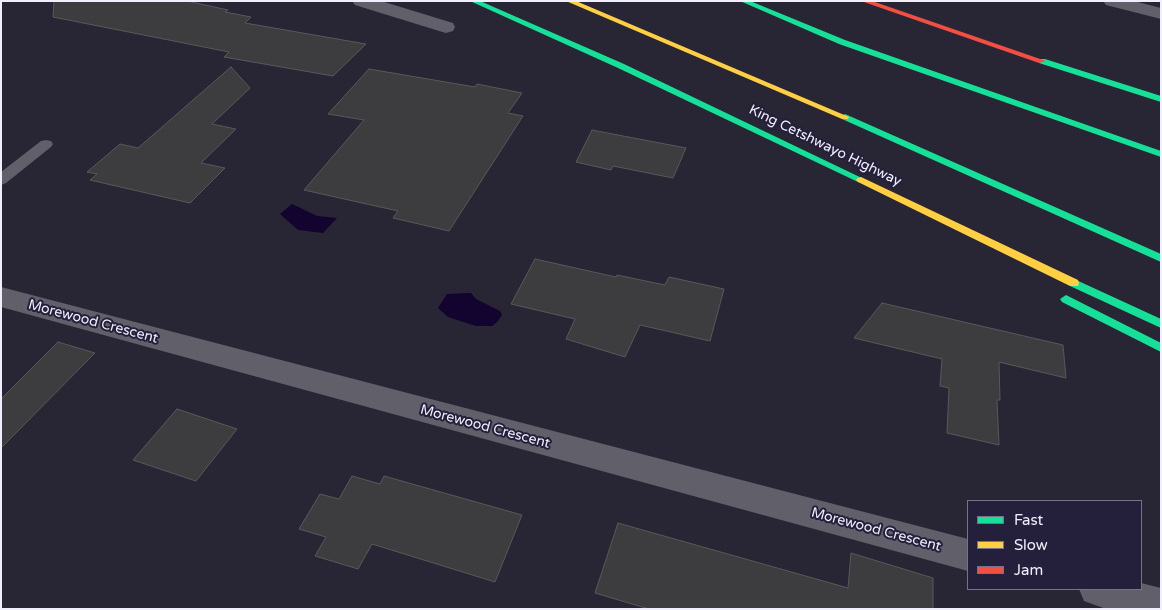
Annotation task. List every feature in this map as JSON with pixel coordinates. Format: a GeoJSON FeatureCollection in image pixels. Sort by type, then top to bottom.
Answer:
{"type":"FeatureCollection","features":[{"type":"Feature","properties":{"kind":"highway","name":"King Cetshwayo Highway"},"geometry":{"type":"LineString","coordinates":[[473,1],[630,70],[1161,324]]}},
{"type":"Feature","properties":{"kind":"highway"},"geometry":{"type":"LineString","coordinates":[[569,1],[846,118],[1161,258]]}},
{"type":"Feature","properties":{"kind":"highway"},"geometry":{"type":"LineString","coordinates":[[744,1],[842,42],[1161,154]]}},
{"type":"Feature","properties":{"kind":"highway"},"geometry":{"type":"LineString","coordinates":[[864,1],[946,30],[1161,99]]}},
{"type":"Feature","properties":{"kind":"highway"},"geometry":{"type":"LineString","coordinates":[[485,6],[798,163]]}},
{"type":"Feature","properties":{"kind":"highway"},"geometry":{"type":"LineString","coordinates":[[846,118],[1031,187]]}},
{"type":"Feature","properties":{"kind":"highway"},"geometry":{"type":"LineString","coordinates":[[1055,293],[1161,348]]}},
{"type":"Feature","properties":{"kind":"street"},"geometry":{"type":"LineString","coordinates":[[361,1],[446,27]]}},
{"type":"Feature","properties":{"kind":"street"},"geometry":{"type":"LineString","coordinates":[[1112,1],[1161,14]]}},
{"type":"Feature","properties":{"kind":"street","name":"Morewood Crescent"},"geometry":{"type":"LineString","coordinates":[[1,297],[967,555]]}},
{"type":"Feature","properties":{"kind":"street"},"geometry":{"type":"LineString","coordinates":[[1101,590],[1161,606]]}},
{"type":"Feature","properties":{"kind":"lane"},"geometry":{"type":"LineString","coordinates":[[1,180],[46,144]]}},
{"type":"Feature","properties":{"kind":"shaded area"},"geometry":{"type":"Polygon","coordinates":[[[292,204],[317,216],[337,218],[323,233],[298,230],[280,214],[292,204]]]}},
{"type":"Feature","properties":{"kind":"shaded area"},"geometry":{"type":"Polygon","coordinates":[[[471,293],[476,299],[500,311],[502,315],[492,326],[476,326],[448,317],[438,308],[447,294],[471,293]]]}},
{"type":"Feature","properties":{"kind":"building"},"geometry":{"type":"Polygon","coordinates":[[[54,1],[187,1],[251,17],[245,23],[366,44],[333,76],[224,57],[229,52],[53,17],[54,1]]]}},
{"type":"Feature","properties":{"kind":"building"},"geometry":{"type":"Polygon","coordinates":[[[231,67],[250,88],[212,124],[236,129],[201,163],[225,168],[190,203],[90,180],[97,174],[87,172],[120,144],[138,148],[231,67]]]}},
{"type":"Feature","properties":{"kind":"building"},"geometry":{"type":"Polygon","coordinates":[[[369,69],[475,87],[477,84],[522,93],[508,113],[523,116],[449,231],[393,218],[398,211],[304,190],[364,120],[328,114],[369,69]]]}},
{"type":"Feature","properties":{"kind":"building"},"geometry":{"type":"Polygon","coordinates":[[[592,130],[686,148],[673,178],[613,166],[611,170],[576,162],[592,130]]]}},
{"type":"Feature","properties":{"kind":"building"},"geometry":{"type":"Polygon","coordinates":[[[535,259],[616,277],[617,275],[665,285],[669,277],[724,289],[710,341],[640,325],[625,357],[566,339],[575,319],[511,304],[535,259]]]}},
{"type":"Feature","properties":{"kind":"building"},"geometry":{"type":"Polygon","coordinates":[[[882,303],[1063,345],[1066,378],[999,362],[1000,400],[997,400],[999,445],[947,433],[949,388],[940,386],[942,359],[854,338],[882,303]]]}},
{"type":"Feature","properties":{"kind":"building"},"geometry":{"type":"Polygon","coordinates":[[[58,342],[95,353],[1,448],[1,399],[58,342]]]}},
{"type":"Feature","properties":{"kind":"building"},"geometry":{"type":"Polygon","coordinates":[[[177,409],[237,429],[196,481],[133,460],[177,409]]]}},
{"type":"Feature","properties":{"kind":"building"},"geometry":{"type":"Polygon","coordinates":[[[352,476],[380,484],[384,476],[522,515],[495,582],[372,544],[358,569],[315,556],[326,537],[299,529],[320,494],[339,499],[352,476]]]}},
{"type":"Feature","properties":{"kind":"building"},"geometry":{"type":"Polygon","coordinates":[[[618,523],[848,588],[851,553],[933,578],[933,609],[649,609],[595,593],[618,523]]]}},
{"type":"Feature","properties":{"kind":"traffic: fast"},"geometry":{"type":"LineString","coordinates":[[473,1],[621,66],[861,180]]}},
{"type":"Feature","properties":{"kind":"traffic: fast"},"geometry":{"type":"LineString","coordinates":[[743,1],[842,42],[1161,154]]}},
{"type":"Feature","properties":{"kind":"traffic: fast"},"geometry":{"type":"LineString","coordinates":[[1042,61],[1161,99]]}},
{"type":"Feature","properties":{"kind":"traffic: fast"},"geometry":{"type":"LineString","coordinates":[[845,117],[1161,258]]}},
{"type":"Feature","properties":{"kind":"traffic: fast"},"geometry":{"type":"LineString","coordinates":[[1074,283],[1161,324]]}},
{"type":"Feature","properties":{"kind":"traffic: fast"},"geometry":{"type":"LineString","coordinates":[[1066,299],[1161,348]]}},
{"type":"Feature","properties":{"kind":"traffic: slow"},"geometry":{"type":"LineString","coordinates":[[569,1],[845,117]]}},
{"type":"Feature","properties":{"kind":"traffic: slow"},"geometry":{"type":"LineString","coordinates":[[861,180],[1074,283]]}},
{"type":"Feature","properties":{"kind":"traffic: jam"},"geometry":{"type":"LineString","coordinates":[[864,1],[1042,61]]}}]}
